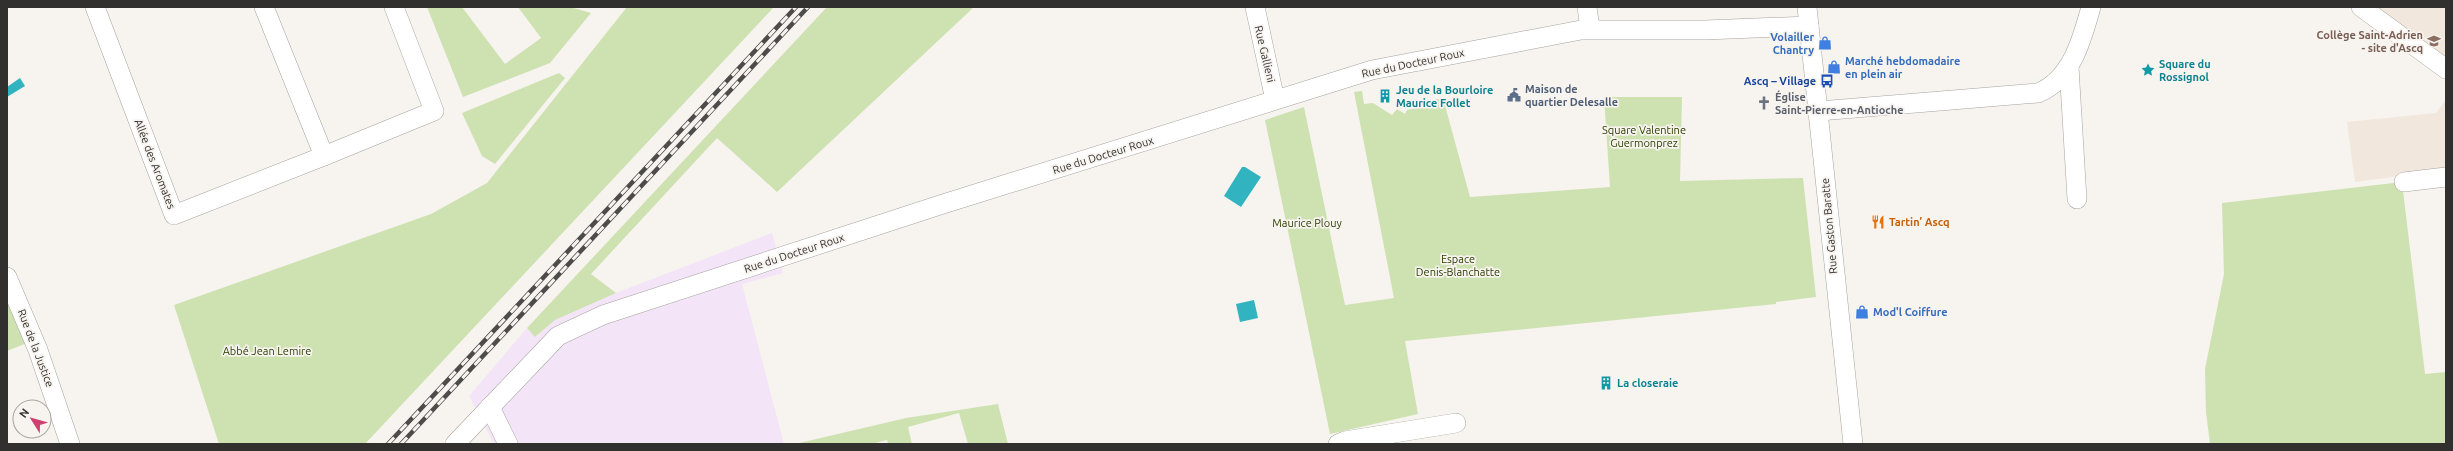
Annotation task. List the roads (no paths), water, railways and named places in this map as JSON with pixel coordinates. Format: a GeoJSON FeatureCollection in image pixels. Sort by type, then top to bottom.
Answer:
{"type":"FeatureCollection","features":[{"type":"Feature","properties":{"kind":"street","name":"Allée des Aromates"},"geometry":{"type":"LineString","coordinates":[[95,7],[174,215],[434,111],[394,7]]}},
{"type":"Feature","properties":{"kind":"street"},"geometry":{"type":"LineString","coordinates":[[264,7],[324,156]]}},
{"type":"Feature","properties":{"kind":"street","name":"Rue Gallieni"},"geometry":{"type":"LineString","coordinates":[[1255,7],[1275,100]]}},
{"type":"Feature","properties":{"kind":"street"},"geometry":{"type":"LineString","coordinates":[[1587,7],[1590,29]]}},
{"type":"Feature","properties":{"kind":"street","name":"Rue Gaston Baratte"},"geometry":{"type":"LineString","coordinates":[[1807,7],[1853,444]]}},
{"type":"Feature","properties":{"kind":"street"},"geometry":{"type":"LineString","coordinates":[[1819,111],[2038,93],[2051,88],[2069,67],[2091,7]]}},
{"type":"Feature","properties":{"kind":"street"},"geometry":{"type":"LineString","coordinates":[[2361,7],[2446,69]]}},
{"type":"Feature","properties":{"kind":"street","name":"Rue du Docteur Roux"},"geometry":{"type":"LineString","coordinates":[[455,444],[558,336],[603,315],[943,204],[1372,70],[1590,29],[1705,30],[1809,26]]}},
{"type":"Feature","properties":{"kind":"street"},"geometry":{"type":"LineString","coordinates":[[2069,67],[2077,199]]}},
{"type":"Feature","properties":{"kind":"street"},"geometry":{"type":"LineString","coordinates":[[2404,182],[2446,177]]}},
{"type":"Feature","properties":{"kind":"street","name":"Rue de la Justice"},"geometry":{"type":"LineString","coordinates":[[7,276],[38,350],[70,444]]}},
{"type":"Feature","properties":{"kind":"street"},"geometry":{"type":"LineString","coordinates":[[490,407],[508,444]]}},
{"type":"Feature","properties":{"kind":"street"},"geometry":{"type":"LineString","coordinates":[[1338,444],[1456,423]]}},
{"type":"Feature","properties":{"kind":"water"},"geometry":{"type":"Polygon","coordinates":[[[20,78],[25,86],[7,97],[7,87],[20,78]]]}},
{"type":"Feature","properties":{"kind":"water"},"geometry":{"type":"Polygon","coordinates":[[[1242,167],[1245,167],[1261,177],[1241,207],[1224,196],[1242,167]]]}},
{"type":"Feature","properties":{"kind":"water"},"geometry":{"type":"Polygon","coordinates":[[[1254,300],[1258,318],[1240,322],[1236,304],[1254,300]]]}},
{"type":"Feature","properties":{"kind":"railway"},"geometry":{"type":"LineString","coordinates":[[388,444],[796,7]]}},
{"type":"Feature","properties":{"kind":"railway"},"geometry":{"type":"LineString","coordinates":[[401,444],[808,7]]}},
{"type":"Feature","properties":{"kind":"place","name":"Collège Saint-Adrien - site d'Ascq"},"geometry":{"type":"Point","coordinates":[2434,41]}},
{"type":"Feature","properties":{"kind":"place","name":"Volailler Chantry"},"geometry":{"type":"Point","coordinates":[1825,43]}},
{"type":"Feature","properties":{"kind":"place","name":"Marché hebdomadaire en plein air"},"geometry":{"type":"Point","coordinates":[1834,67]}},
{"type":"Feature","properties":{"kind":"place","name":"Square du Rossignol"},"geometry":{"type":"Point","coordinates":[2148,70]}},
{"type":"Feature","properties":{"kind":"place","name":"Ascq – Village"},"geometry":{"type":"Point","coordinates":[1827,81]}},
{"type":"Feature","properties":{"kind":"place","name":"Maison de quartier Delesalle"},"geometry":{"type":"Point","coordinates":[1514,95]}},
{"type":"Feature","properties":{"kind":"place","name":"Jeu de la Bourloire Maurice Follet"},"geometry":{"type":"Point","coordinates":[1385,96]}},
{"type":"Feature","properties":{"kind":"place","name":"Église Saint-Pierre-en-Antioche"},"geometry":{"type":"Point","coordinates":[1764,103]}},
{"type":"Feature","properties":{"kind":"place","name":"Tartin’ Ascq"},"geometry":{"type":"Point","coordinates":[1878,222]}},
{"type":"Feature","properties":{"kind":"place","name":"Mod'l Coiffure"},"geometry":{"type":"Point","coordinates":[1862,312]}},
{"type":"Feature","properties":{"kind":"place","name":"La closeraie"},"geometry":{"type":"Point","coordinates":[1606,383]}},
{"type":"Feature","properties":{"kind":"park label","name":"Square Valentine Guermonprez"},"geometry":{"type":"Point","coordinates":[1644,136]}},
{"type":"Feature","properties":{"kind":"park label","name":"Maurice Plouy"},"geometry":{"type":"Point","coordinates":[1307,223]}},
{"type":"Feature","properties":{"kind":"park label","name":"Espace Denis-Blanchatte"},"geometry":{"type":"Point","coordinates":[1458,265]}},
{"type":"Feature","properties":{"kind":"park label","name":"Abbé Jean Lemire"},"geometry":{"type":"Point","coordinates":[267,351]}}]}
